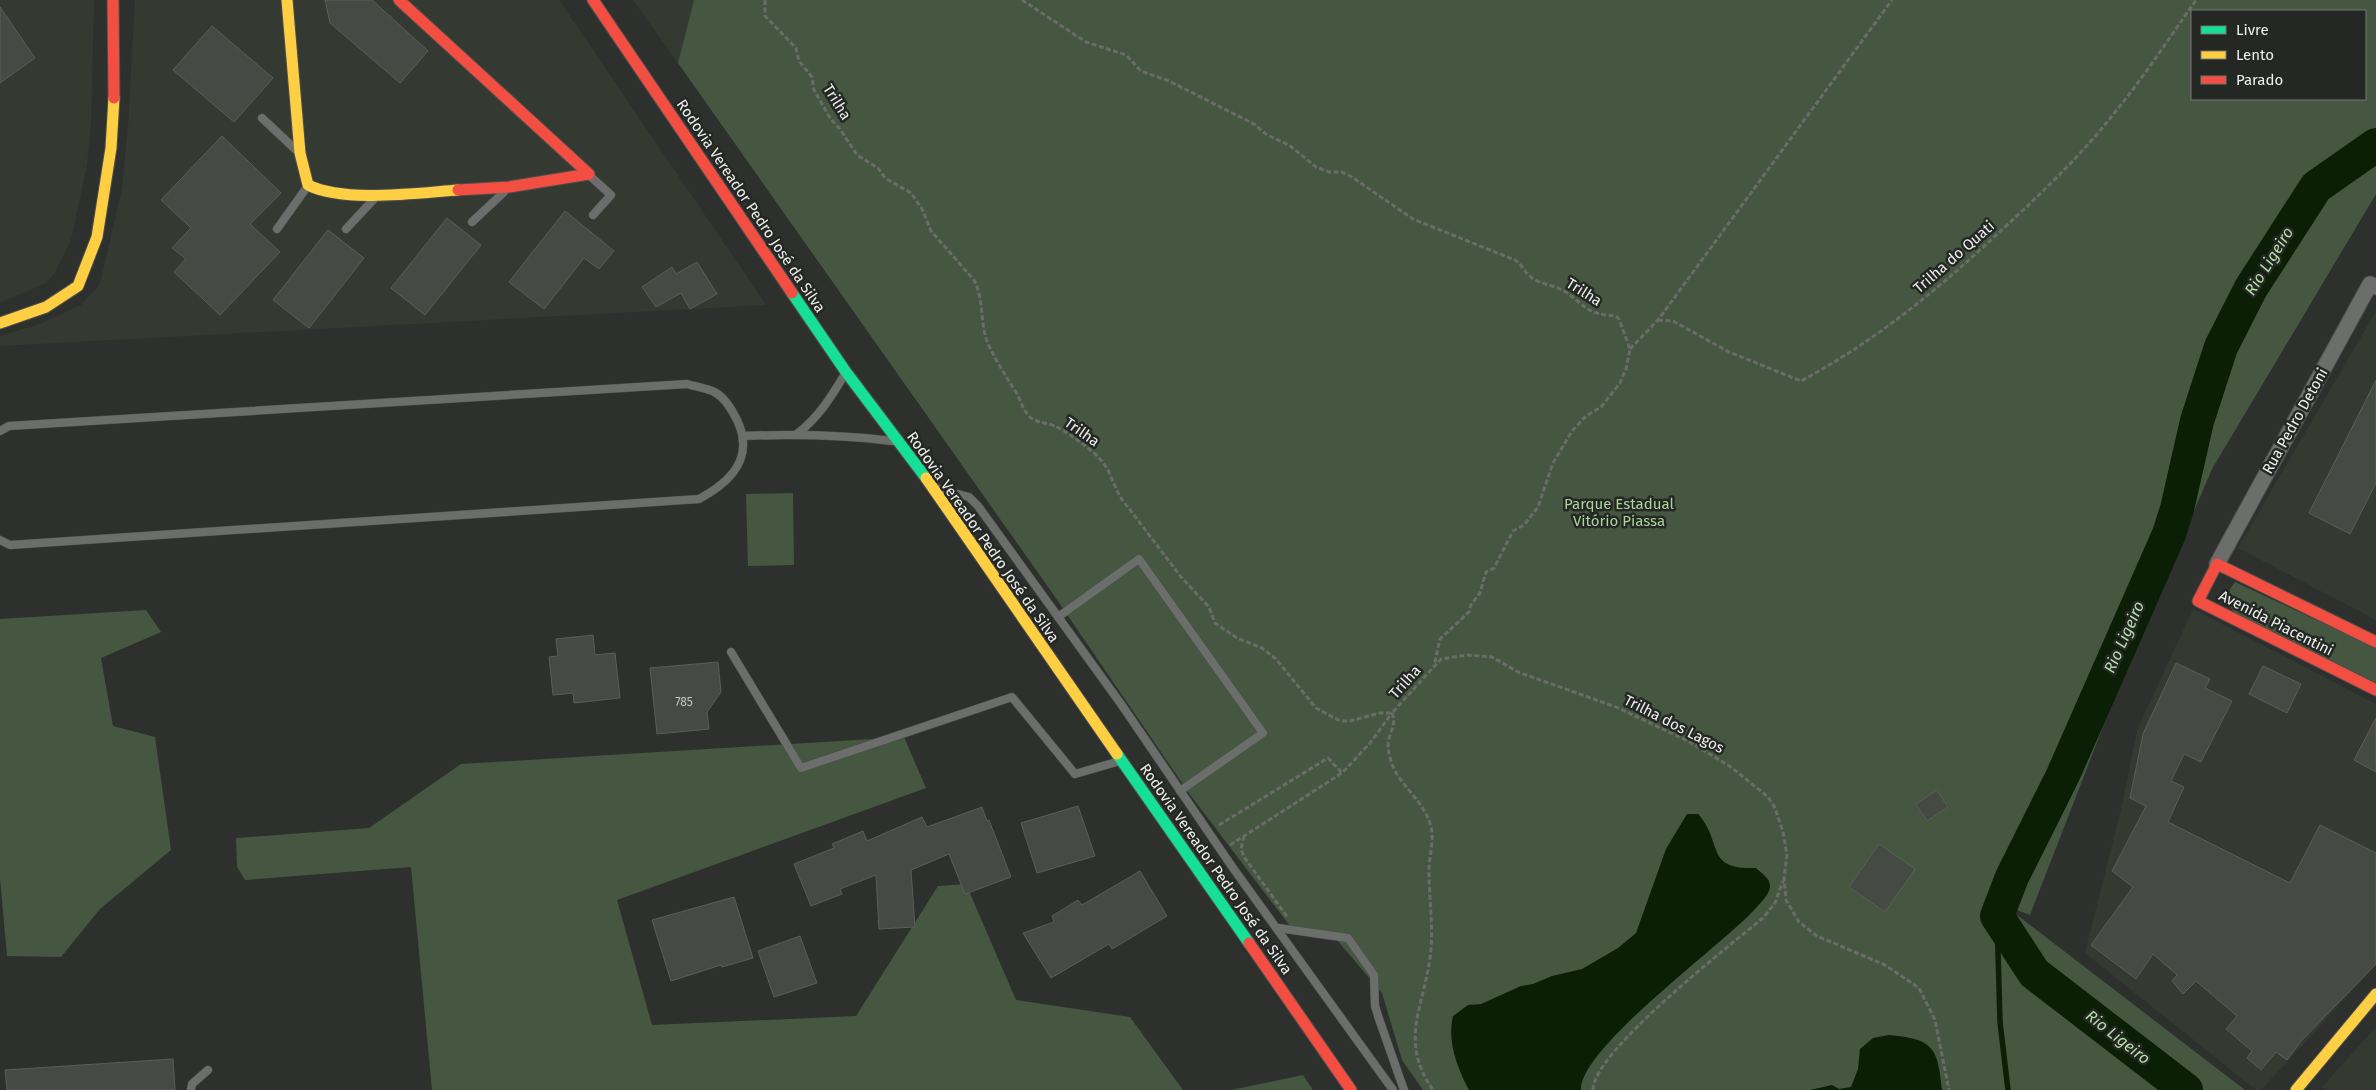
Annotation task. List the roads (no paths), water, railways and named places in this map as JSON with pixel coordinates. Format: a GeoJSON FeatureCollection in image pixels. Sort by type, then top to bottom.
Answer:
{"type":"FeatureCollection","features":[{"type":"Feature","properties":{"kind":"street"},"geometry":{"type":"LineString","coordinates":[[0,323],[46,306],[78,286],[97,237],[111,148],[115,87],[113,0]]}},
{"type":"Feature","properties":{"kind":"street"},"geometry":{"type":"LineString","coordinates":[[287,0],[300,153],[308,185],[320,191],[377,195],[509,187],[589,174]]}},
{"type":"Feature","properties":{"kind":"street"},"geometry":{"type":"LineString","coordinates":[[399,0],[589,174]]}},
{"type":"Feature","properties":{"kind":"street","name":"Rodovia Vereador Pedro José da Silva"},"geometry":{"type":"LineString","coordinates":[[593,0],[846,372],[932,487],[1351,1090]]}},
{"type":"Feature","properties":{"kind":"street","name":"Rua Pedro Detoni"},"geometry":{"type":"LineString","coordinates":[[2217,564],[2370,284],[2376,287]]}},
{"type":"Feature","properties":{"kind":"street","name":"Avenida Piacentini"},"geometry":{"type":"LineString","coordinates":[[2376,642],[2217,564],[2198,601],[2376,690]]}},
{"type":"Feature","properties":{"kind":"street"},"geometry":{"type":"LineString","coordinates":[[2296,1090],[2376,994]]}},
{"type":"Feature","properties":{"kind":"lane"},"geometry":{"type":"LineString","coordinates":[[262,118],[300,153]]}},
{"type":"Feature","properties":{"kind":"lane"},"geometry":{"type":"LineString","coordinates":[[589,174],[611,195],[594,215]]}},
{"type":"Feature","properties":{"kind":"lane"},"geometry":{"type":"LineString","coordinates":[[277,229],[308,185]]}},
{"type":"Feature","properties":{"kind":"lane"},"geometry":{"type":"LineString","coordinates":[[472,222],[509,187]]}},
{"type":"Feature","properties":{"kind":"lane"},"geometry":{"type":"LineString","coordinates":[[346,229],[377,195]]}},
{"type":"Feature","properties":{"kind":"lane"},"geometry":{"type":"LineString","coordinates":[[797,434],[814,421],[846,372]]}},
{"type":"Feature","properties":{"kind":"lane"},"geometry":{"type":"LineString","coordinates":[[0,431],[9,426],[686,384],[717,393],[734,412],[744,436],[740,464],[722,487],[699,499],[10,545],[0,540]]}},
{"type":"Feature","properties":{"kind":"lane"},"geometry":{"type":"LineString","coordinates":[[744,436],[797,434],[848,436],[898,442]]}},
{"type":"Feature","properties":{"kind":"lane"},"geometry":{"type":"LineString","coordinates":[[932,487],[969,497],[978,506],[1058,616],[1221,851],[1393,1090]]}},
{"type":"Feature","properties":{"kind":"lane"},"geometry":{"type":"LineString","coordinates":[[1058,616],[1139,559],[1263,733],[1180,791]]}},
{"type":"Feature","properties":{"kind":"lane"},"geometry":{"type":"LineString","coordinates":[[731,652],[801,768],[1012,696],[1075,774],[1122,760]]}},
{"type":"Feature","properties":{"kind":"lane"},"geometry":{"type":"LineString","coordinates":[[1278,928],[1348,938],[1374,975],[1376,1006],[1379,1019],[1404,1090]]}},
{"type":"Feature","properties":{"kind":"lane"},"geometry":{"type":"LineString","coordinates":[[191,1090],[192,1084],[208,1070]]}},
{"type":"Feature","properties":{"kind":"waterway","name":"Rio Ligeiro"},"geometry":{"type":"LineString","coordinates":[[2186,1090],[2034,973],[1997,916],[2012,877],[2063,775],[2169,534],[2177,509],[2197,421],[2221,347],[2251,288],[2316,187],[2376,145]]}},
{"type":"Feature","properties":{"kind":"waterway"},"geometry":{"type":"LineString","coordinates":[[1997,916],[2000,1022],[2008,1090]]}},
{"type":"Feature","properties":{"kind":"park label","name":"Parque Estadual Vitório Piassa"},"geometry":{"type":"Point","coordinates":[1619,512]}}]}
